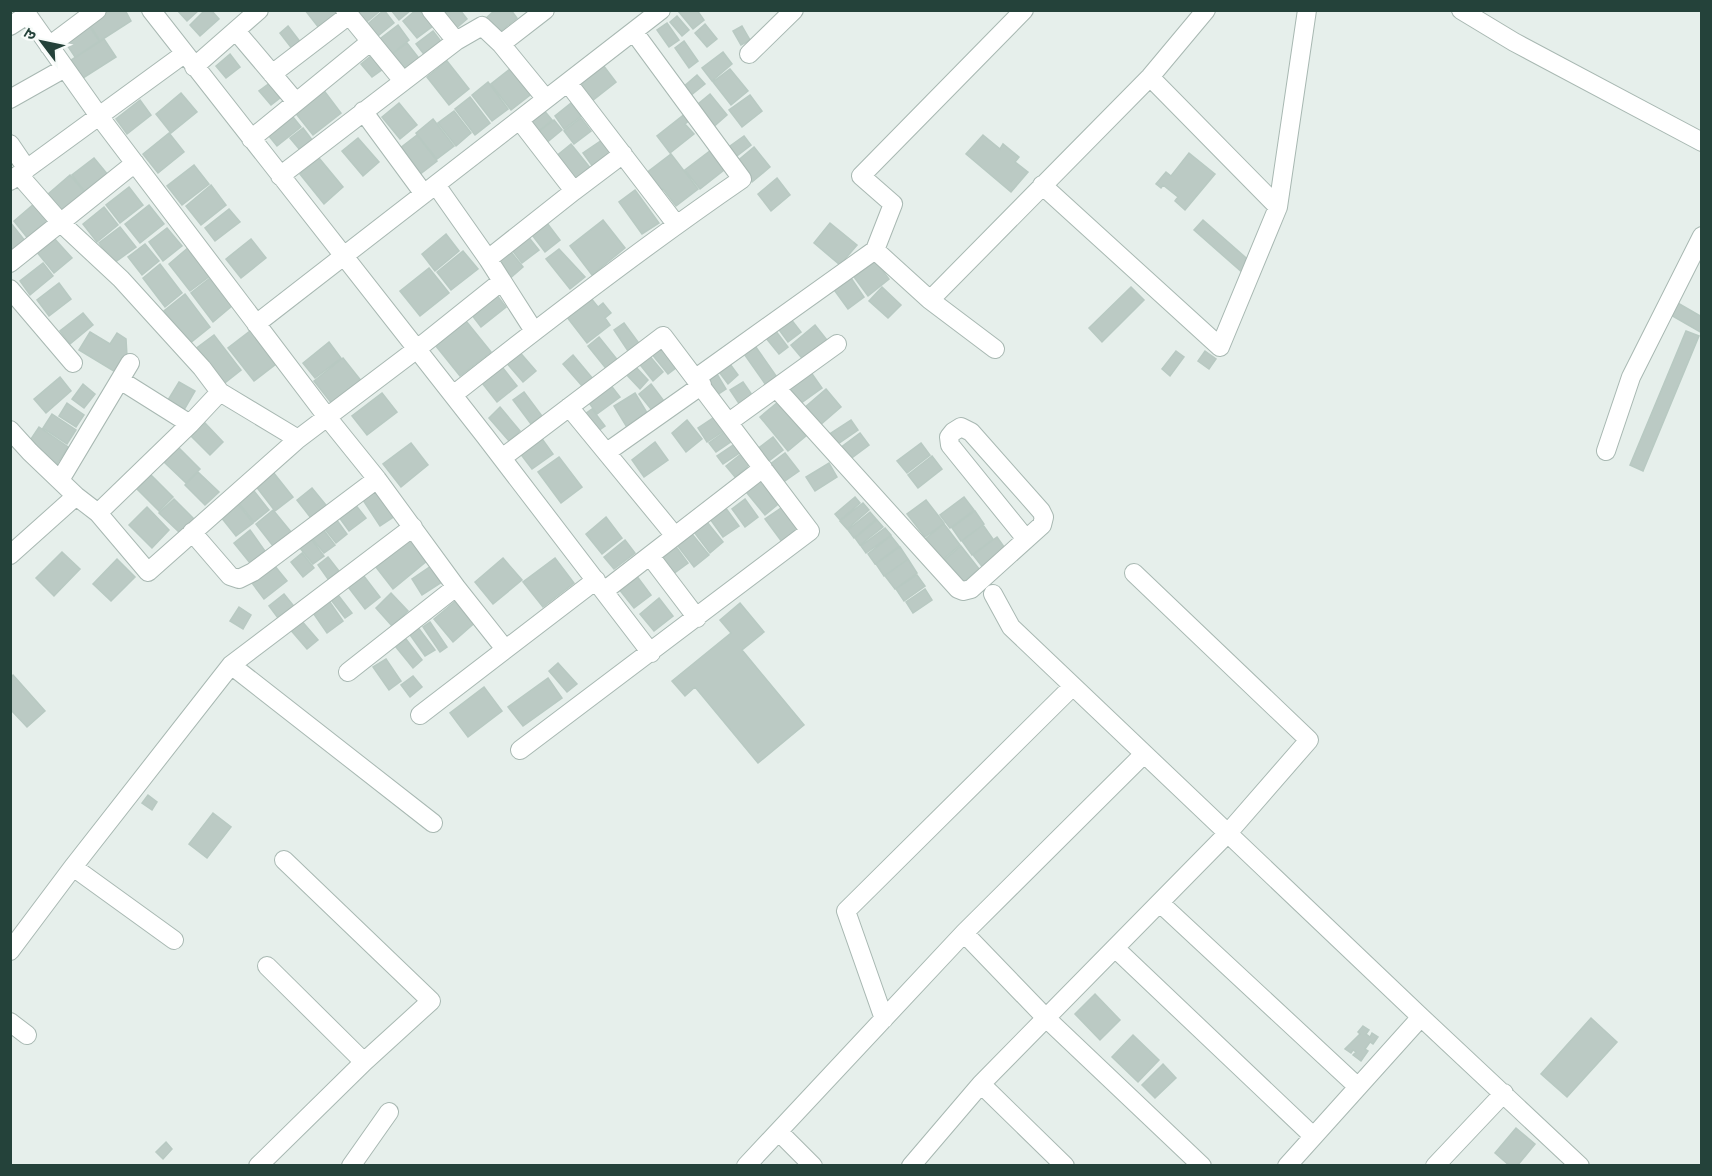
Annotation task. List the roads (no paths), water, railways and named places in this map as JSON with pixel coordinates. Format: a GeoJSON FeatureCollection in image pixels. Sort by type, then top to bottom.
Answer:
{"type":"FeatureCollection","features":[{"type":"Feature","properties":{"kind":"street"},"geometry":{"type":"LineString","coordinates":[[49,46],[97,10]]}},
{"type":"Feature","properties":{"kind":"street"},"geometry":{"type":"LineString","coordinates":[[151,10],[502,458],[651,653]]}},
{"type":"Feature","properties":{"kind":"street"},"geometry":{"type":"LineString","coordinates":[[19,175],[99,116],[236,31],[259,10]]}},
{"type":"Feature","properties":{"kind":"street"},"geometry":{"type":"LineString","coordinates":[[431,10],[456,41]]}},
{"type":"Feature","properties":{"kind":"street"},"geometry":{"type":"LineString","coordinates":[[501,44],[545,10]]}},
{"type":"Feature","properties":{"kind":"street"},"geometry":{"type":"LineString","coordinates":[[749,54],[794,10]]}},
{"type":"Feature","properties":{"kind":"street"},"geometry":{"type":"LineString","coordinates":[[607,452],[874,250],[893,204],[861,176],[1024,10]]}},
{"type":"Feature","properties":{"kind":"street"},"geometry":{"type":"LineString","coordinates":[[930,300],[1149,77],[1206,10]]}},
{"type":"Feature","properties":{"kind":"street"},"geometry":{"type":"LineString","coordinates":[[1042,185],[1220,347],[1278,207],[1307,10]]}},
{"type":"Feature","properties":{"kind":"street"},"geometry":{"type":"LineString","coordinates":[[1461,10],[1514,42],[1701,142]]}},
{"type":"Feature","properties":{"kind":"street"},"geometry":{"type":"LineString","coordinates":[[256,324],[520,121],[634,32],[656,12]]}},
{"type":"Feature","properties":{"kind":"street"},"geometry":{"type":"LineString","coordinates":[[10,26],[26,13],[99,116],[505,649]]}},
{"type":"Feature","properties":{"kind":"street"},"geometry":{"type":"LineString","coordinates":[[272,74],[347,13],[403,81]]}},
{"type":"Feature","properties":{"kind":"street"},"geometry":{"type":"LineString","coordinates":[[280,176],[456,41],[482,26],[501,44],[546,99]]}},
{"type":"Feature","properties":{"kind":"street"},"geometry":{"type":"LineString","coordinates":[[236,31],[296,102]]}},
{"type":"Feature","properties":{"kind":"street"},"geometry":{"type":"LineString","coordinates":[[453,395],[676,224],[742,178],[634,32]]}},
{"type":"Feature","properties":{"kind":"street"},"geometry":{"type":"LineString","coordinates":[[251,138],[370,42]]}},
{"type":"Feature","properties":{"kind":"street"},"geometry":{"type":"LineString","coordinates":[[10,99],[64,68]]}},
{"type":"Feature","properties":{"kind":"street"},"geometry":{"type":"LineString","coordinates":[[1149,77],[1278,207]]}},
{"type":"Feature","properties":{"kind":"street"},"geometry":{"type":"LineString","coordinates":[[568,83],[676,224]]}},
{"type":"Feature","properties":{"kind":"street"},"geometry":{"type":"LineString","coordinates":[[363,111],[488,259],[534,331]]}},
{"type":"Feature","properties":{"kind":"street"},"geometry":{"type":"LineString","coordinates":[[520,121],[574,191]]}},
{"type":"Feature","properties":{"kind":"street"},"geometry":{"type":"LineString","coordinates":[[10,144],[19,175],[61,223],[121,279],[202,368],[219,392],[298,438]]}},
{"type":"Feature","properties":{"kind":"street"},"geometry":{"type":"LineString","coordinates":[[488,259],[623,154]]}},
{"type":"Feature","properties":{"kind":"street"},"geometry":{"type":"LineString","coordinates":[[10,263],[135,163]]}},
{"type":"Feature","properties":{"kind":"street"},"geometry":{"type":"LineString","coordinates":[[1606,451],[1631,377],[1701,236]]}},
{"type":"Feature","properties":{"kind":"street"},"geometry":{"type":"LineString","coordinates":[[874,250],[930,300],[995,349]]}},
{"type":"Feature","properties":{"kind":"street"},"geometry":{"type":"LineString","coordinates":[[10,430],[76,496],[98,513],[148,572],[298,438],[417,349],[502,281]]}},
{"type":"Feature","properties":{"kind":"street"},"geometry":{"type":"LineString","coordinates":[[12,294],[73,363]]}},
{"type":"Feature","properties":{"kind":"street"},"geometry":{"type":"LineString","coordinates":[[502,458],[663,336],[810,531],[520,750]]}},
{"type":"Feature","properties":{"kind":"street"},"geometry":{"type":"LineString","coordinates":[[729,422],[837,344]]}},
{"type":"Feature","properties":{"kind":"street"},"geometry":{"type":"LineString","coordinates":[[60,480],[130,363]]}},
{"type":"Feature","properties":{"kind":"street"},"geometry":{"type":"LineString","coordinates":[[120,380],[190,424]]}},
{"type":"Feature","properties":{"kind":"street"},"geometry":{"type":"LineString","coordinates":[[777,389],[958,589],[963,591],[971,589],[1042,525],[1044,517],[971,432],[961,427],[953,432],[949,437],[950,445],[1026,539]]}},
{"type":"Feature","properties":{"kind":"street"},"geometry":{"type":"LineString","coordinates":[[98,513],[190,424],[219,392]]}},
{"type":"Feature","properties":{"kind":"street"},"geometry":{"type":"LineString","coordinates":[[569,407],[675,536]]}},
{"type":"Feature","properties":{"kind":"street"},"geometry":{"type":"LineString","coordinates":[[420,715],[505,649],[600,585],[650,556],[763,468]]}},
{"type":"Feature","properties":{"kind":"street"},"geometry":{"type":"LineString","coordinates":[[192,532],[230,576],[239,579],[253,572],[377,479]]}},
{"type":"Feature","properties":{"kind":"street"},"geometry":{"type":"LineString","coordinates":[[10,555],[76,496]]}},
{"type":"Feature","properties":{"kind":"street"},"geometry":{"type":"LineString","coordinates":[[10,951],[231,665],[413,527]]}},
{"type":"Feature","properties":{"kind":"street"},"geometry":{"type":"LineString","coordinates":[[650,556],[697,618]]}},
{"type":"Feature","properties":{"kind":"street"},"geometry":{"type":"LineString","coordinates":[[911,1166],[981,1084],[1116,949],[1228,832],[1309,740],[1134,573]]}},
{"type":"Feature","properties":{"kind":"street"},"geometry":{"type":"LineString","coordinates":[[348,672],[456,587]]}},
{"type":"Feature","properties":{"kind":"street"},"geometry":{"type":"LineString","coordinates":[[993,594],[1011,627],[1580,1166]]}},
{"type":"Feature","properties":{"kind":"street"},"geometry":{"type":"LineString","coordinates":[[231,665],[433,823]]}},
{"type":"Feature","properties":{"kind":"street"},"geometry":{"type":"LineString","coordinates":[[884,1019],[846,911],[1073,686]]}},
{"type":"Feature","properties":{"kind":"street"},"geometry":{"type":"LineString","coordinates":[[746,1166],[964,933],[1144,753]]}},
{"type":"Feature","properties":{"kind":"street"},"geometry":{"type":"LineString","coordinates":[[258,1166],[364,1062],[431,1001],[284,860]]}},
{"type":"Feature","properties":{"kind":"street"},"geometry":{"type":"LineString","coordinates":[[73,867],[174,940]]}},
{"type":"Feature","properties":{"kind":"street"},"geometry":{"type":"LineString","coordinates":[[1160,903],[1358,1087]]}},
{"type":"Feature","properties":{"kind":"street"},"geometry":{"type":"LineString","coordinates":[[964,933],[1046,1018],[1202,1166]]}},
{"type":"Feature","properties":{"kind":"street"},"geometry":{"type":"LineString","coordinates":[[1116,949],[1313,1136]]}},
{"type":"Feature","properties":{"kind":"street"},"geometry":{"type":"LineString","coordinates":[[267,966],[364,1062]]}},
{"type":"Feature","properties":{"kind":"street"},"geometry":{"type":"LineString","coordinates":[[1287,1166],[1421,1017]]}},
{"type":"Feature","properties":{"kind":"street"},"geometry":{"type":"LineString","coordinates":[[10,1022],[27,1035]]}},
{"type":"Feature","properties":{"kind":"street"},"geometry":{"type":"LineString","coordinates":[[981,1084],[1065,1166]]}},
{"type":"Feature","properties":{"kind":"street"},"geometry":{"type":"LineString","coordinates":[[1435,1166],[1504,1093]]}},
{"type":"Feature","properties":{"kind":"street"},"geometry":{"type":"LineString","coordinates":[[351,1166],[389,1112]]}},
{"type":"Feature","properties":{"kind":"street"},"geometry":{"type":"LineString","coordinates":[[779,1132],[813,1166]]}}]}
